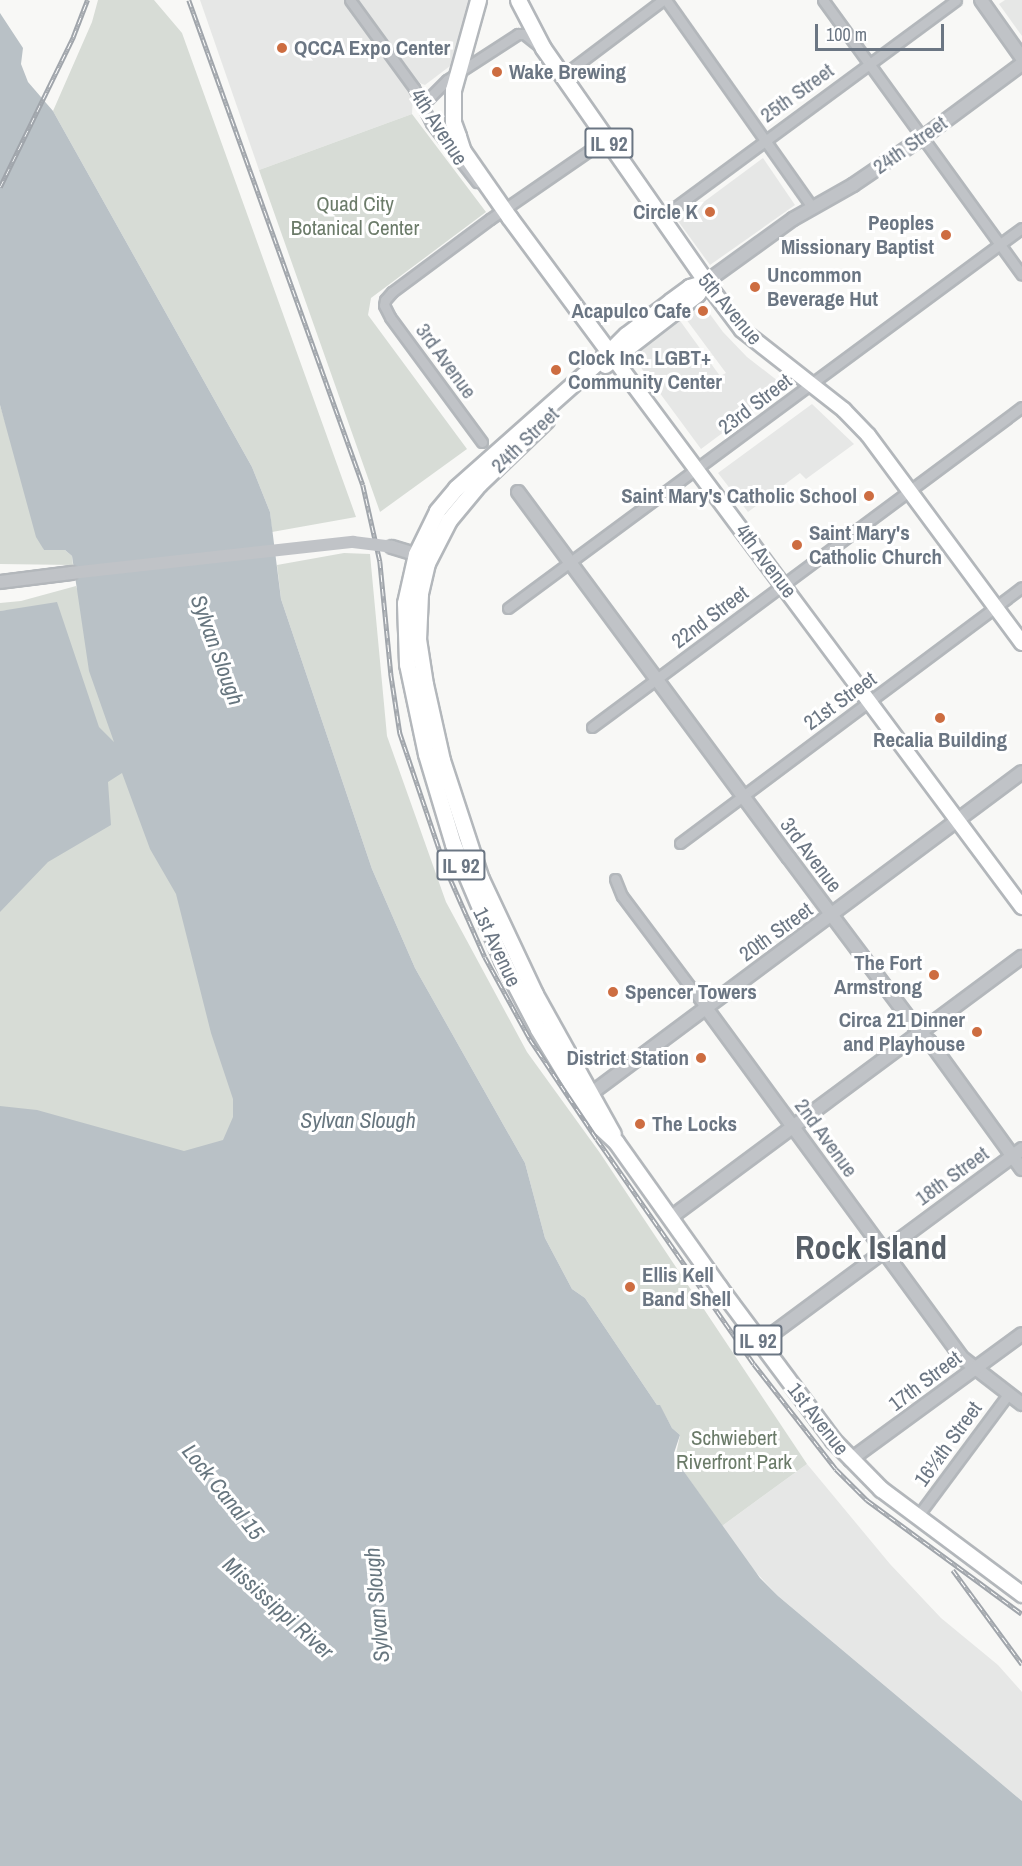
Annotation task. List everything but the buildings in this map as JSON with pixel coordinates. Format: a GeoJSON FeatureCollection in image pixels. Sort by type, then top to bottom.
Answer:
{"type":"FeatureCollection","features":[{"type":"Feature","properties":{"kind":"main road"},"geometry":{"type":"LineString","coordinates":[[478,0],[453,90],[453,122],[463,151],[506,213]]}},
{"type":"Feature","properties":{"kind":"main road","name":"5th Avenue"},"geometry":{"type":"LineString","coordinates":[[518,0],[543,48],[562,76],[742,330],[855,420],[1022,643]]}},
{"type":"Feature","properties":{"kind":"main road","name":"4th Avenue"},"geometry":{"type":"LineString","coordinates":[[506,213],[1022,907]]}},
{"type":"Feature","properties":{"kind":"main road","name":"24th Street"},"geometry":{"type":"LineString","coordinates":[[422,556],[437,512],[456,488],[612,355],[697,294],[706,282]]}},
{"type":"Feature","properties":{"kind":"main road","name":"1st Avenue"},"geometry":{"type":"LineString","coordinates":[[422,556],[407,588],[404,634],[416,710],[434,785],[464,874],[495,946],[531,1017],[587,1096],[600,1127],[616,1142],[760,1343],[850,1460],[881,1489],[1022,1594]]}},
{"type":"Feature","properties":{"kind":"street","name":"4th Avenue"},"geometry":{"type":"LineString","coordinates":[[350,0],[414,88],[431,123],[464,168],[477,182],[490,191]]}},
{"type":"Feature","properties":{"kind":"street"},"geometry":{"type":"LineString","coordinates":[[562,76],[664,0],[812,207]]}},
{"type":"Feature","properties":{"kind":"street"},"geometry":{"type":"LineString","coordinates":[[823,0],[1022,275]]}},
{"type":"Feature","properties":{"kind":"street","name":"25th Street"},"geometry":{"type":"LineString","coordinates":[[662,217],[956,0]]}},
{"type":"Feature","properties":{"kind":"street"},"geometry":{"type":"LineString","coordinates":[[981,0],[1022,58]]}},
{"type":"Feature","properties":{"kind":"street"},"geometry":{"type":"LineString","coordinates":[[422,105],[431,93],[459,72],[521,33],[543,48]]}},
{"type":"Feature","properties":{"kind":"street","name":"24th Street"},"geometry":{"type":"LineString","coordinates":[[706,282],[812,207],[853,185],[922,138],[1022,64]]}},
{"type":"Feature","properties":{"kind":"street"},"geometry":{"type":"LineString","coordinates":[[506,213],[606,139]]}},
{"type":"Feature","properties":{"kind":"street","name":"3rd Avenue"},"geometry":{"type":"LineString","coordinates":[[482,442],[390,317],[384,305],[392,292],[506,213]]}},
{"type":"Feature","properties":{"kind":"street","name":"23rd Street"},"geometry":{"type":"LineString","coordinates":[[508,608],[1022,228]]}},
{"type":"Feature","properties":{"kind":"street","name":"22nd Street"},"geometry":{"type":"LineString","coordinates":[[592,727],[1022,407]]}},
{"type":"Feature","properties":{"kind":"street","name":"3rd Avenue"},"geometry":{"type":"LineString","coordinates":[[518,492],[920,1033],[930,1042],[1017,1152],[1022,1169]]}},
{"type":"Feature","properties":{"kind":"street"},"geometry":{"type":"LineString","coordinates":[[0,582],[314,545],[363,542],[392,547],[422,556]]}},
{"type":"Feature","properties":{"kind":"street","name":"21st Street"},"geometry":{"type":"LineString","coordinates":[[680,843],[1022,587]]}},
{"type":"Feature","properties":{"kind":"street","name":"20th Street"},"geometry":{"type":"LineString","coordinates":[[587,1096],[832,916],[1022,772]]}},
{"type":"Feature","properties":{"kind":"street","name":"2nd Avenue"},"geometry":{"type":"LineString","coordinates":[[615,879],[622,896],[961,1357],[1022,1404]]}},
{"type":"Feature","properties":{"kind":"street"},"geometry":{"type":"LineString","coordinates":[[670,1218],[1022,957]]}},
{"type":"Feature","properties":{"kind":"street","name":"18th Street"},"geometry":{"type":"LineString","coordinates":[[760,1343],[882,1250],[1017,1152]]}},
{"type":"Feature","properties":{"kind":"street","name":"17th Street"},"geometry":{"type":"LineString","coordinates":[[850,1460],[1022,1334]]}},
{"type":"Feature","properties":{"kind":"street","name":"16½th Street"},"geometry":{"type":"LineString","coordinates":[[917,1517],[1009,1393]]}},
{"type":"Feature","properties":{"kind":"shaded area"},"geometry":{"type":"Polygon","coordinates":[[[200,0],[344,0],[413,94],[412,114],[259,170],[200,0]]]}},
{"type":"Feature","properties":{"kind":"shaded area"},"geometry":{"type":"Polygon","coordinates":[[[357,0],[469,0],[454,63],[425,85],[417,82],[357,0]]]}},
{"type":"Feature","properties":{"kind":"shaded area"},"geometry":{"type":"Polygon","coordinates":[[[1005,0],[1022,0],[1022,36],[999,4],[1005,0]]]}},
{"type":"Feature","properties":{"kind":"shaded area"},"geometry":{"type":"Polygon","coordinates":[[[763,158],[795,205],[710,265],[678,221],[763,158]]]}},
{"type":"Feature","properties":{"kind":"shaded area"},"geometry":{"type":"Polygon","coordinates":[[[701,302],[723,332],[747,357],[778,381],[780,390],[701,449],[631,354],[678,318],[720,376],[726,373],[683,315],[701,302]]]}},
{"type":"Feature","properties":{"kind":"shaded area"},"geometry":{"type":"Polygon","coordinates":[[[812,404],[854,444],[806,479],[800,473],[748,512],[718,473],[812,404]]]}},
{"type":"Feature","properties":{"kind":"shaded area"},"geometry":{"type":"Polygon","coordinates":[[[807,1464],[890,1564],[941,1618],[998,1665],[1022,1692],[1022,1801],[778,1596],[749,1565],[722,1526],[807,1464]]]}},
{"type":"Feature","properties":{"kind":"green space"},"geometry":{"type":"Polygon","coordinates":[[[98,0],[154,0],[182,33],[356,517],[272,532],[270,512],[252,467],[53,111],[92,22],[98,0]]]}},
{"type":"Feature","properties":{"kind":"green space","name":"Quad City Botanical Center"},"geometry":{"type":"Polygon","coordinates":[[[412,114],[486,212],[371,298],[368,315],[467,449],[380,512],[259,170],[412,114]]]}},
{"type":"Feature","properties":{"kind":"green space"},"geometry":{"type":"Polygon","coordinates":[[[0,405],[44,550],[65,550],[72,556],[73,565],[0,564],[0,405]]]}},
{"type":"Feature","properties":{"kind":"green space","name":"Schwiebert Riverfront Park"},"geometry":{"type":"Polygon","coordinates":[[[344,553],[370,554],[387,736],[446,902],[527,1052],[600,1153],[807,1464],[722,1526],[675,1459],[680,1435],[672,1428],[660,1406],[657,1405],[585,1298],[572,1289],[545,1238],[525,1163],[415,968],[372,869],[281,599],[277,565],[344,553]]]}},
{"type":"Feature","properties":{"kind":"green space"},"geometry":{"type":"Polygon","coordinates":[[[76,586],[233,1047],[241,1176],[0,1128],[0,876],[9,610],[0,611],[0,603],[21,601],[76,586]]]}},
{"type":"Feature","properties":{"kind":"water"},"geometry":{"type":"Polygon","coordinates":[[[0,13],[23,48],[21,64],[28,82],[53,111],[252,467],[270,512],[281,599],[372,869],[415,968],[525,1163],[545,1238],[572,1289],[585,1298],[657,1405],[660,1405],[672,1428],[680,1435],[674,1453],[675,1459],[760,1578],[778,1596],[1022,1801],[1022,1866],[0,1866],[0,1106],[37,1110],[184,1151],[223,1140],[233,1117],[233,1099],[211,1033],[176,894],[150,849],[122,773],[108,782],[111,825],[48,862],[0,912],[0,611],[57,602],[99,727],[114,742],[89,671],[72,556],[65,550],[44,550],[36,537],[0,405],[0,13]]]}},
{"type":"Feature","properties":{"kind":"railway"},"geometry":{"type":"LineString","coordinates":[[0,187],[73,37],[87,0]]}},
{"type":"Feature","properties":{"kind":"railway"},"geometry":{"type":"LineString","coordinates":[[189,0],[363,485],[380,561],[391,674],[400,733],[446,869],[485,957],[530,1039],[597,1139],[754,1364],[836,1469],[867,1500],[1022,1614]]}},
{"type":"Feature","properties":{"kind":"railway"},"geometry":{"type":"LineString","coordinates":[[953,1570],[1022,1664]]}},
{"type":"Feature","properties":{"kind":"place","name":"QCCA Expo Center"},"geometry":{"type":"Point","coordinates":[282,48]}},
{"type":"Feature","properties":{"kind":"place","name":"Wake Brewing"},"geometry":{"type":"Point","coordinates":[497,72]}},
{"type":"Feature","properties":{"kind":"place","name":"Circle K"},"geometry":{"type":"Point","coordinates":[710,212]}},
{"type":"Feature","properties":{"kind":"place","name":"Peoples Missionary Baptist"},"geometry":{"type":"Point","coordinates":[946,235]}},
{"type":"Feature","properties":{"kind":"place","name":"Uncommon Beverage Hut"},"geometry":{"type":"Point","coordinates":[755,287]}},
{"type":"Feature","properties":{"kind":"place","name":"Acapulco Cafe"},"geometry":{"type":"Point","coordinates":[703,311]}},
{"type":"Feature","properties":{"kind":"place","name":"Clock Inc. LGBT+ Community Center"},"geometry":{"type":"Point","coordinates":[556,370]}},
{"type":"Feature","properties":{"kind":"place","name":"Saint Mary's Catholic School"},"geometry":{"type":"Point","coordinates":[869,496]}},
{"type":"Feature","properties":{"kind":"place","name":"Saint Mary's Catholic Church"},"geometry":{"type":"Point","coordinates":[797,545]}},
{"type":"Feature","properties":{"kind":"place","name":"Recalia Building"},"geometry":{"type":"Point","coordinates":[940,718]}},
{"type":"Feature","properties":{"kind":"place","name":"The Fort Armstrong"},"geometry":{"type":"Point","coordinates":[934,975]}},
{"type":"Feature","properties":{"kind":"place","name":"Spencer Towers"},"geometry":{"type":"Point","coordinates":[613,992]}},
{"type":"Feature","properties":{"kind":"place","name":"Circa 21 Dinner and Playhouse"},"geometry":{"type":"Point","coordinates":[977,1032]}},
{"type":"Feature","properties":{"kind":"place","name":"District Station"},"geometry":{"type":"Point","coordinates":[701,1058]}},
{"type":"Feature","properties":{"kind":"place","name":"The Locks"},"geometry":{"type":"Point","coordinates":[640,1124]}},
{"type":"Feature","properties":{"kind":"place","name":"Ellis Kell Band Shell"},"geometry":{"type":"Point","coordinates":[630,1287]}},
{"type":"Feature","properties":{"kind":"district","name":"Rock Island"},"geometry":{"type":"Point","coordinates":[871,1248]}},
{"type":"Feature","properties":{"kind":"water label","name":"Sylvan Slough"},"geometry":{"type":"Point","coordinates":[217,650]}},
{"type":"Feature","properties":{"kind":"water label","name":"Sylvan Slough"},"geometry":{"type":"Point","coordinates":[358,1121]}},
{"type":"Feature","properties":{"kind":"water label","name":"Lock Canal 15"},"geometry":{"type":"Point","coordinates":[223,1492]}},
{"type":"Feature","properties":{"kind":"water label","name":"Sylvan Slough"},"geometry":{"type":"Point","coordinates":[377,1605]}},
{"type":"Feature","properties":{"kind":"water label","name":"Mississippi River"},"geometry":{"type":"Point","coordinates":[278,1608]}}]}
